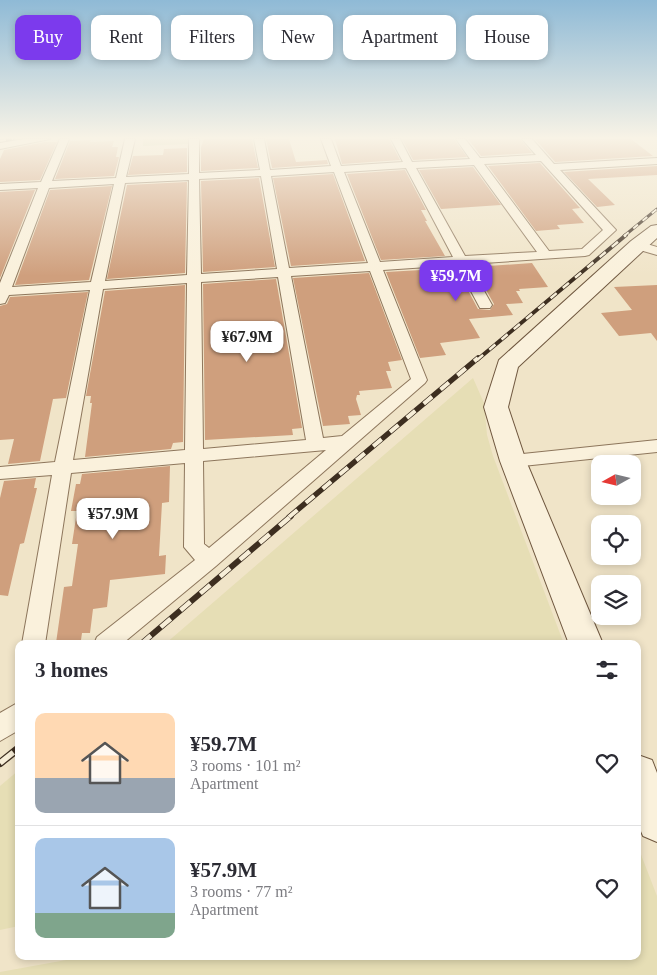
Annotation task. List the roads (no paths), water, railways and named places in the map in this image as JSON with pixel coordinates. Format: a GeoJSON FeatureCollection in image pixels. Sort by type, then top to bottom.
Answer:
{"type":"FeatureCollection","features":[{"type":"Feature","properties":{"kind":"street"},"geometry":{"type":"LineString","coordinates":[[0,187],[38,184]]}},
{"type":"Feature","properties":{"kind":"street"},"geometry":{"type":"LineString","coordinates":[[45,184],[1,295],[285,272],[585,252],[610,230],[568,184]]}},
{"type":"Feature","properties":{"kind":"street"},"geometry":{"type":"LineString","coordinates":[[34,640],[62,467],[119,184]]}},
{"type":"Feature","properties":{"kind":"street"},"geometry":{"type":"LineString","coordinates":[[194,184],[194,547],[209,560]]}},
{"type":"Feature","properties":{"kind":"street"},"geometry":{"type":"LineString","coordinates":[[268,184],[315,443]]}},
{"type":"Feature","properties":{"kind":"street"},"geometry":{"type":"LineString","coordinates":[[110,640],[209,560],[419,380],[342,184]]}},
{"type":"Feature","properties":{"kind":"street"},"geometry":{"type":"LineString","coordinates":[[419,184],[485,305]]}},
{"type":"Feature","properties":{"kind":"street"},"geometry":{"type":"LineString","coordinates":[[494,184],[547,256]]}},
{"type":"Feature","properties":{"kind":"street"},"geometry":{"type":"LineString","coordinates":[[584,640],[513,462],[496,407],[507,365],[647,248],[657,230]]}},
{"type":"Feature","properties":{"kind":"street"},"geometry":{"type":"LineString","coordinates":[[0,473],[315,443],[345,442]]}},
{"type":"Feature","properties":{"kind":"street"},"geometry":{"type":"LineString","coordinates":[[513,462],[657,446]]}},
{"type":"Feature","properties":{"kind":"street"},"geometry":{"type":"LineString","coordinates":[[0,730],[15,717]]}},
{"type":"Feature","properties":{"kind":"street"},"geometry":{"type":"LineString","coordinates":[[641,782],[657,822]]}},
{"type":"Feature","properties":{"kind":"railway"},"geometry":{"type":"LineString","coordinates":[[624,236],[657,209]]}},
{"type":"Feature","properties":{"kind":"railway"},"geometry":{"type":"LineString","coordinates":[[477,360],[626,235]]}},
{"type":"Feature","properties":{"kind":"railway"},"geometry":{"type":"LineString","coordinates":[[289,517],[478,358]]}},
{"type":"Feature","properties":{"kind":"railway"},"geometry":{"type":"LineString","coordinates":[[146,640],[291,516]]}},
{"type":"Feature","properties":{"kind":"railway"},"geometry":{"type":"LineString","coordinates":[[0,763],[15,751]]}}]}
